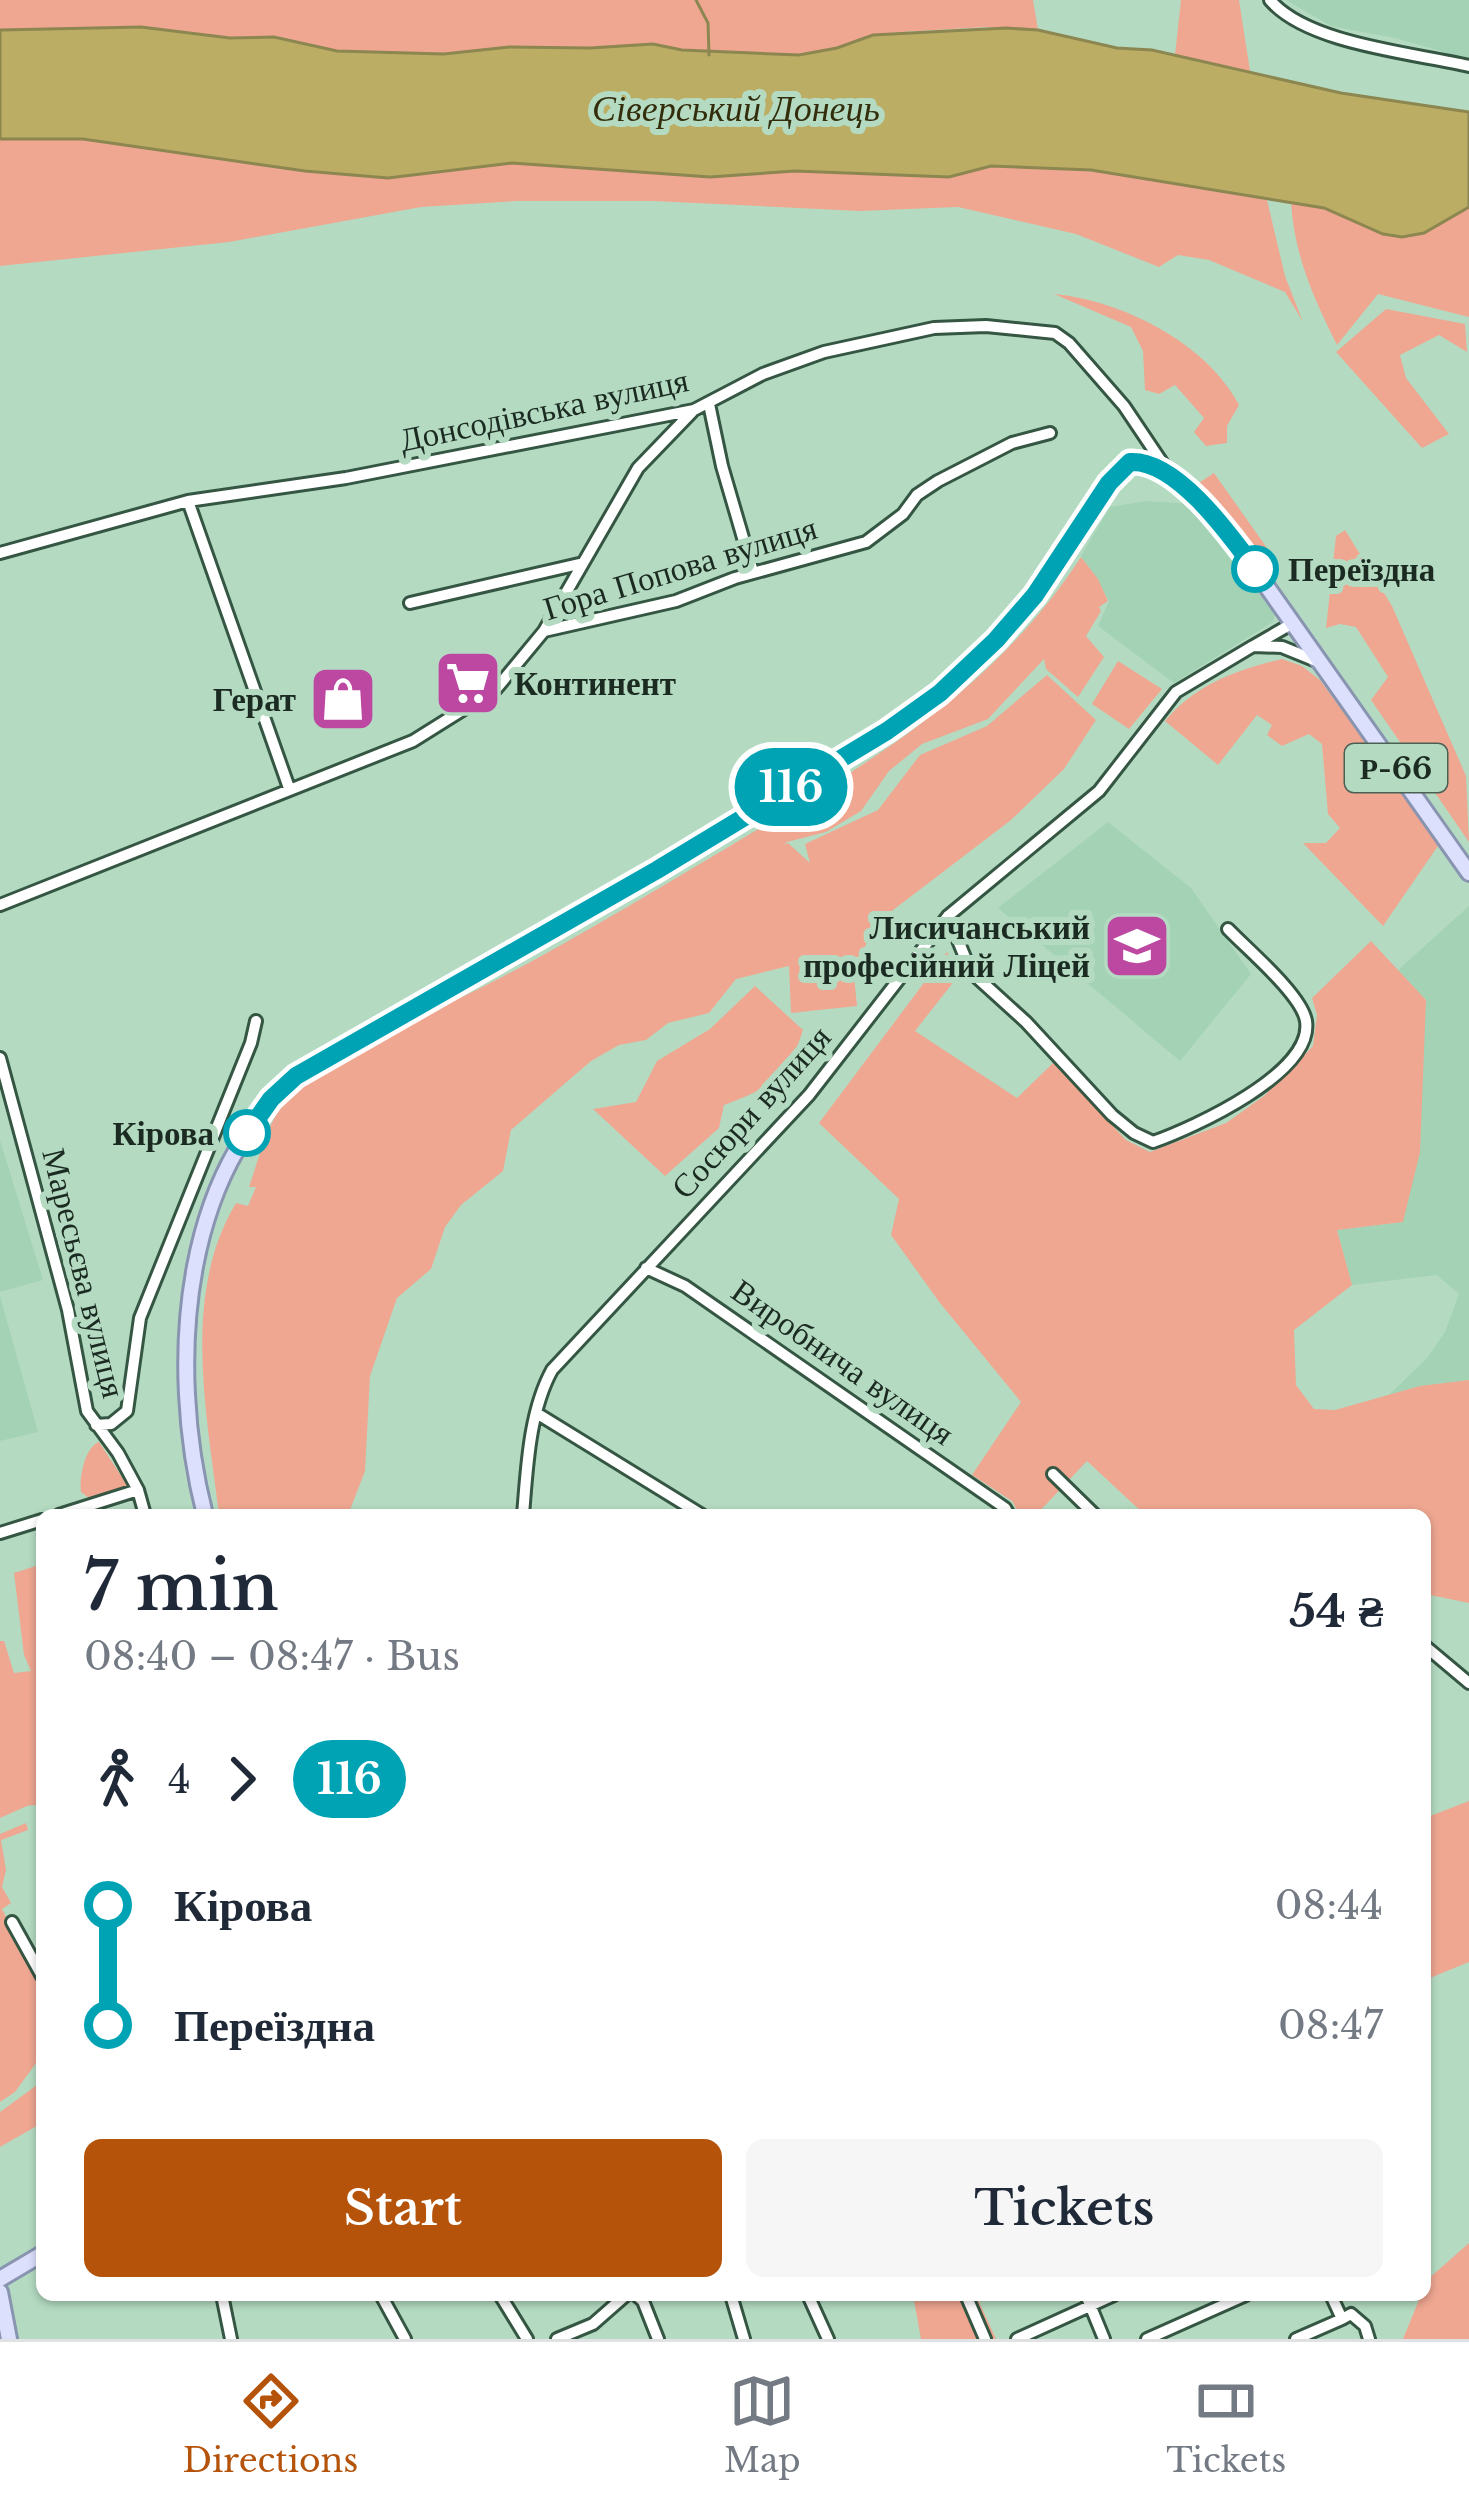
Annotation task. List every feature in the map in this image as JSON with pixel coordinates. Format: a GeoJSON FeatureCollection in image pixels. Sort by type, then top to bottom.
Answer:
{"type":"FeatureCollection","features":[{"type":"Feature","properties":{"kind":"main road"},"geometry":{"type":"LineString","coordinates":[[204,1509],[188,1427],[186,1314],[193,1273],[223,1183],[271,1099],[320,1061],[621,891],[887,731],[940,693],[996,640],[1035,595],[1119,470],[1130,462],[1143,461],[1170,474]]}},
{"type":"Feature","properties":{"kind":"main road","name":"Р-66"},"geometry":{"type":"LineString","coordinates":[[1170,474],[1241,550],[1469,873]]}},
{"type":"Feature","properties":{"kind":"main road"},"geometry":{"type":"LineString","coordinates":[[0,2279],[36,2258]]}},
{"type":"Feature","properties":{"kind":"main road"},"geometry":{"type":"LineString","coordinates":[[0,2292],[10,2339]]}},
{"type":"Feature","properties":{"kind":"street"},"geometry":{"type":"LineString","coordinates":[[1270,0],[1300,24],[1333,35],[1469,66]]}},
{"type":"Feature","properties":{"kind":"street","name":"Донсодівська вулиця"},"geometry":{"type":"LineString","coordinates":[[0,553],[188,501],[346,478],[694,410],[763,374],[824,352],[888,336],[951,328],[1032,329],[1054,333],[1070,343],[1124,406],[1170,474]]}},
{"type":"Feature","properties":{"kind":"street"},"geometry":{"type":"LineString","coordinates":[[709,404],[753,572]]}},
{"type":"Feature","properties":{"kind":"street"},"geometry":{"type":"LineString","coordinates":[[544,632],[638,468],[694,410]]}},
{"type":"Feature","properties":{"kind":"street","name":"Гора Попова вулиця"},"geometry":{"type":"LineString","coordinates":[[0,905],[413,741],[496,688],[544,632],[676,601],[753,572],[866,542],[904,514],[917,494],[938,481],[1012,443],[1050,433]]}},
{"type":"Feature","properties":{"kind":"street"},"geometry":{"type":"LineString","coordinates":[[188,501],[289,788]]}},
{"type":"Feature","properties":{"kind":"street"},"geometry":{"type":"LineString","coordinates":[[410,603],[579,564]]}},
{"type":"Feature","properties":{"kind":"street","name":"Сосюри вулиця"},"geometry":{"type":"LineString","coordinates":[[523,1509],[527,1462],[552,1370],[809,1095],[948,916],[1100,790],[1176,692],[1293,622]]}},
{"type":"Feature","properties":{"kind":"street"},"geometry":{"type":"LineString","coordinates":[[1252,646],[1282,647],[1322,664]]}},
{"type":"Feature","properties":{"kind":"street"},"geometry":{"type":"LineString","coordinates":[[948,916],[971,972],[1026,1022],[1112,1114],[1153,1142],[1234,1105],[1264,1084],[1304,1041],[1306,1020],[1298,1003],[1228,929]]}},
{"type":"Feature","properties":{"kind":"street"},"geometry":{"type":"LineString","coordinates":[[96,1425],[111,1424],[127,1411],[140,1318],[256,1021]]}},
{"type":"Feature","properties":{"kind":"street","name":"Маресьєва вулиця"},"geometry":{"type":"LineString","coordinates":[[0,1058],[68,1310],[87,1411],[138,1490],[144,1509]]}},
{"type":"Feature","properties":{"kind":"street","name":"Виробнича вулиця"},"geometry":{"type":"LineString","coordinates":[[646,1268],[702,1298],[1004,1509]]}},
{"type":"Feature","properties":{"kind":"street"},"geometry":{"type":"LineString","coordinates":[[538,1414],[692,1509]]}},
{"type":"Feature","properties":{"kind":"street"},"geometry":{"type":"LineString","coordinates":[[1053,1474],[1089,1509]]}},
{"type":"Feature","properties":{"kind":"street"},"geometry":{"type":"LineString","coordinates":[[78,1509],[138,1490]]}},
{"type":"Feature","properties":{"kind":"street"},"geometry":{"type":"LineString","coordinates":[[0,1533],[36,1522]]}},
{"type":"Feature","properties":{"kind":"street"},"geometry":{"type":"LineString","coordinates":[[1431,1651],[1469,1683]]}},
{"type":"Feature","properties":{"kind":"street"},"geometry":{"type":"LineString","coordinates":[[12,1922],[36,1965]]}},
{"type":"Feature","properties":{"kind":"street"},"geometry":{"type":"LineString","coordinates":[[223,2301],[231,2339]]}},
{"type":"Feature","properties":{"kind":"street"},"geometry":{"type":"LineString","coordinates":[[384,2301],[405,2339]]}},
{"type":"Feature","properties":{"kind":"street"},"geometry":{"type":"LineString","coordinates":[[504,2301],[527,2339]]}},
{"type":"Feature","properties":{"kind":"street"},"geometry":{"type":"LineString","coordinates":[[557,2339],[593,2324],[619,2301]]}},
{"type":"Feature","properties":{"kind":"street"},"geometry":{"type":"LineString","coordinates":[[642,2301],[658,2339]]}},
{"type":"Feature","properties":{"kind":"street"},"geometry":{"type":"LineString","coordinates":[[733,2301],[744,2339]]}},
{"type":"Feature","properties":{"kind":"street"},"geometry":{"type":"LineString","coordinates":[[811,2301],[828,2339]]}},
{"type":"Feature","properties":{"kind":"street"},"geometry":{"type":"LineString","coordinates":[[971,2301],[986,2339]]}},
{"type":"Feature","properties":{"kind":"street"},"geometry":{"type":"LineString","coordinates":[[1017,2339],[1087,2301]]}},
{"type":"Feature","properties":{"kind":"street"},"geometry":{"type":"LineString","coordinates":[[1089,2301],[1104,2339]]}},
{"type":"Feature","properties":{"kind":"street"},"geometry":{"type":"LineString","coordinates":[[1148,2339],[1233,2301]]}},
{"type":"Feature","properties":{"kind":"street"},"geometry":{"type":"LineString","coordinates":[[1334,2301],[1342,2319]]}},
{"type":"Feature","properties":{"kind":"street"},"geometry":{"type":"LineString","coordinates":[[1296,2339],[1352,2314],[1370,2339]]}},
{"type":"Feature","properties":{"kind":"shaded area"},"geometry":{"type":"Polygon","coordinates":[[[0,0],[1033,0],[1038,30],[986,27],[901,32],[799,55],[682,50],[653,44],[509,47],[444,54],[337,51],[274,37],[230,38],[141,27],[0,30],[0,0]]]}},
{"type":"Feature","properties":{"kind":"shaded area"},"geometry":{"type":"Polygon","coordinates":[[[1181,0],[1239,0],[1250,71],[1175,55],[1181,0]]]}},
{"type":"Feature","properties":{"kind":"shaded area"},"geometry":{"type":"Polygon","coordinates":[[[1286,0],[1469,0],[1469,59],[1331,26],[1286,0]]]}},
{"type":"Feature","properties":{"kind":"shaded area"},"geometry":{"type":"Polygon","coordinates":[[[0,139],[83,139],[388,178],[512,163],[710,177],[795,171],[892,174],[991,166],[1127,174],[1267,200],[1285,276],[1303,322],[1285,292],[1209,260],[1178,255],[1159,267],[1076,234],[958,207],[860,211],[653,201],[517,201],[421,207],[229,242],[0,266],[0,139]]]}},
{"type":"Feature","properties":{"kind":"shaded area"},"geometry":{"type":"Polygon","coordinates":[[[1291,202],[1324,208],[1383,234],[1424,233],[1469,207],[1469,317],[1378,294],[1337,345],[1307,276],[1291,202]]]}},
{"type":"Feature","properties":{"kind":"shaded area"},"geometry":{"type":"Polygon","coordinates":[[[1054,294],[1134,315],[1206,362],[1239,405],[1227,426],[1227,443],[1206,446],[1194,432],[1204,418],[1175,385],[1159,394],[1145,390],[1143,351],[1131,327],[1054,294]]]}},
{"type":"Feature","properties":{"kind":"shaded area"},"geometry":{"type":"Polygon","coordinates":[[[1386,309],[1465,324],[1467,352],[1439,335],[1400,355],[1406,378],[1449,434],[1422,448],[1336,352],[1386,309]]]}},
{"type":"Feature","properties":{"kind":"shaded area"},"geometry":{"type":"Polygon","coordinates":[[[1214,473],[1267,548],[1260,561],[1226,528],[1194,486],[1214,473]]]}},
{"type":"Feature","properties":{"kind":"shaded area"},"geometry":{"type":"Polygon","coordinates":[[[1147,501],[1192,504],[1238,554],[1277,607],[1273,622],[1174,683],[1098,626],[1109,601],[1081,556],[1110,507],[1147,501]]]}},
{"type":"Feature","properties":{"kind":"shaded area"},"geometry":{"type":"Polygon","coordinates":[[[1345,530],[1392,606],[1466,776],[1469,842],[1371,700],[1388,677],[1356,627],[1326,628],[1336,536],[1345,530]]]}},
{"type":"Feature","properties":{"kind":"shaded area"},"geometry":{"type":"Polygon","coordinates":[[[1081,557],[1108,601],[1099,607],[1086,636],[1104,657],[1078,697],[1046,669],[1044,659],[988,719],[922,744],[889,771],[861,811],[826,832],[787,842],[784,845],[788,843],[810,863],[805,844],[878,810],[920,755],[987,726],[1047,675],[1096,720],[1064,769],[1011,820],[884,917],[853,965],[857,1006],[791,1013],[789,966],[736,979],[709,1013],[668,1023],[646,1040],[619,1045],[591,1061],[511,1130],[503,1171],[461,1205],[445,1227],[431,1269],[397,1298],[370,1376],[365,1471],[350,1509],[218,1509],[202,1356],[208,1276],[236,1203],[248,1206],[256,1187],[249,1187],[272,1122],[295,1089],[396,1028],[588,930],[874,757],[965,688],[1045,606],[1081,557]]]}},
{"type":"Feature","properties":{"kind":"shaded area"},"geometry":{"type":"Polygon","coordinates":[[[1282,659],[1320,680],[1440,843],[1383,926],[1303,843],[1326,843],[1340,828],[1328,814],[1322,744],[1309,734],[1282,746],[1267,735],[1272,725],[1257,715],[1218,765],[1165,721],[1190,697],[1218,680],[1282,659]]]}},
{"type":"Feature","properties":{"kind":"shaded area"},"geometry":{"type":"Polygon","coordinates":[[[1118,661],[1162,689],[1129,729],[1092,704],[1118,661]]]}},
{"type":"Feature","properties":{"kind":"shaded area","name":"Лисичанський професійний Ліцей"},"geometry":{"type":"Polygon","coordinates":[[[1108,822],[1191,888],[1251,974],[1180,1061],[998,908],[1108,822]]]}},
{"type":"Feature","properties":{"kind":"shaded area"},"geometry":{"type":"Polygon","coordinates":[[[1469,906],[1469,1380],[1420,1386],[1388,1396],[1427,1358],[1445,1332],[1459,1294],[1437,1275],[1352,1285],[1337,1230],[1403,1222],[1426,1000],[1398,970],[1469,906]]]}},
{"type":"Feature","properties":{"kind":"shaded area"},"geometry":{"type":"Polygon","coordinates":[[[1371,941],[1426,1000],[1420,1152],[1403,1222],[1337,1230],[1352,1285],[1294,1330],[1296,1385],[1314,1409],[1335,1410],[1420,1386],[1469,1380],[1469,1603],[1431,1595],[1431,1509],[1139,1509],[1087,1461],[1042,1509],[1017,1509],[972,1475],[1021,1402],[891,1235],[899,1199],[819,1123],[947,952],[959,975],[915,1031],[1017,1098],[1053,1063],[1126,1140],[1150,1152],[1226,1123],[1264,1096],[1313,1046],[1317,1015],[1312,998],[1371,941]]]}},
{"type":"Feature","properties":{"kind":"shaded area"},"geometry":{"type":"Polygon","coordinates":[[[755,986],[803,1030],[791,1060],[775,1079],[724,1105],[719,1128],[665,1176],[593,1109],[636,1102],[657,1061],[710,1029],[755,986]]]}},
{"type":"Feature","properties":{"kind":"shaded area"},"geometry":{"type":"Polygon","coordinates":[[[0,1140],[43,1280],[0,1292],[0,1140]]]}},
{"type":"Feature","properties":{"kind":"shaded area"},"geometry":{"type":"Polygon","coordinates":[[[0,1296],[38,1432],[0,1441],[0,1296]]]}},
{"type":"Feature","properties":{"kind":"shaded area"},"geometry":{"type":"Polygon","coordinates":[[[99,1442],[129,1488],[93,1501],[81,1492],[81,1479],[87,1456],[99,1442]]]}},
{"type":"Feature","properties":{"kind":"shaded area"},"geometry":{"type":"Polygon","coordinates":[[[36,1566],[36,1805],[0,1818],[0,1641],[4,1641],[14,1673],[31,1671],[24,1655],[14,1573],[36,1566]]]}},
{"type":"Feature","properties":{"kind":"shaded area"},"geometry":{"type":"Polygon","coordinates":[[[1469,1801],[1469,1962],[1431,1978],[1431,1816],[1469,1801]]]}},
{"type":"Feature","properties":{"kind":"shaded area"},"geometry":{"type":"Polygon","coordinates":[[[26,1823],[28,1830],[1,1840],[6,1870],[2,1887],[11,1903],[2,1909],[36,1975],[36,2063],[15,2092],[0,2102],[0,1834],[26,1823]]]}},
{"type":"Feature","properties":{"kind":"shaded area"},"geometry":{"type":"Polygon","coordinates":[[[36,2086],[36,2126],[0,2147],[0,2112],[36,2086]]]}},
{"type":"Feature","properties":{"kind":"shaded area"},"geometry":{"type":"Polygon","coordinates":[[[1469,2243],[1469,2339],[1403,2339],[1419,2301],[1431,2301],[1431,2276],[1469,2243]]]}},
{"type":"Feature","properties":{"kind":"shaded area"},"geometry":{"type":"Polygon","coordinates":[[[914,2301],[979,2301],[996,2339],[921,2339],[914,2301]]]}},
{"type":"Feature","properties":{"kind":"water","name":"Сіверський Донець"},"geometry":{"type":"Polygon","coordinates":[[[141,27],[230,38],[274,37],[337,51],[444,54],[509,47],[653,44],[682,50],[799,55],[873,35],[1038,30],[1117,48],[1152,50],[1341,93],[1469,112],[1469,207],[1424,233],[1402,237],[1383,234],[1324,208],[1091,170],[991,166],[949,177],[795,171],[710,177],[512,163],[388,178],[83,139],[0,139],[0,30],[141,27]]]}},
{"type":"Feature","properties":{"kind":"waterway"},"geometry":{"type":"LineString","coordinates":[[696,0],[708,23],[709,55]]}},
{"type":"Feature","properties":{"kind":"bus line","name":"116"},"geometry":{"type":"LineString","coordinates":[[247,1133],[271,1099],[296,1076],[657,870],[887,731],[940,693],[1035,595],[1109,483],[1130,462],[1143,461],[1170,474],[1255,569]]}},
{"type":"Feature","properties":{"kind":"place","name":"Переїздна"},"geometry":{"type":"Point","coordinates":[1255,569]}},
{"type":"Feature","properties":{"kind":"place","name":"Континент"},"geometry":{"type":"Point","coordinates":[468,683]}},
{"type":"Feature","properties":{"kind":"place","name":"Герат"},"geometry":{"type":"Point","coordinates":[343,699]}},
{"type":"Feature","properties":{"kind":"place","name":"Лисичанський професійний Ліцей"},"geometry":{"type":"Point","coordinates":[1137,946]}},
{"type":"Feature","properties":{"kind":"place","name":"Кірова"},"geometry":{"type":"Point","coordinates":[247,1133]}}]}
